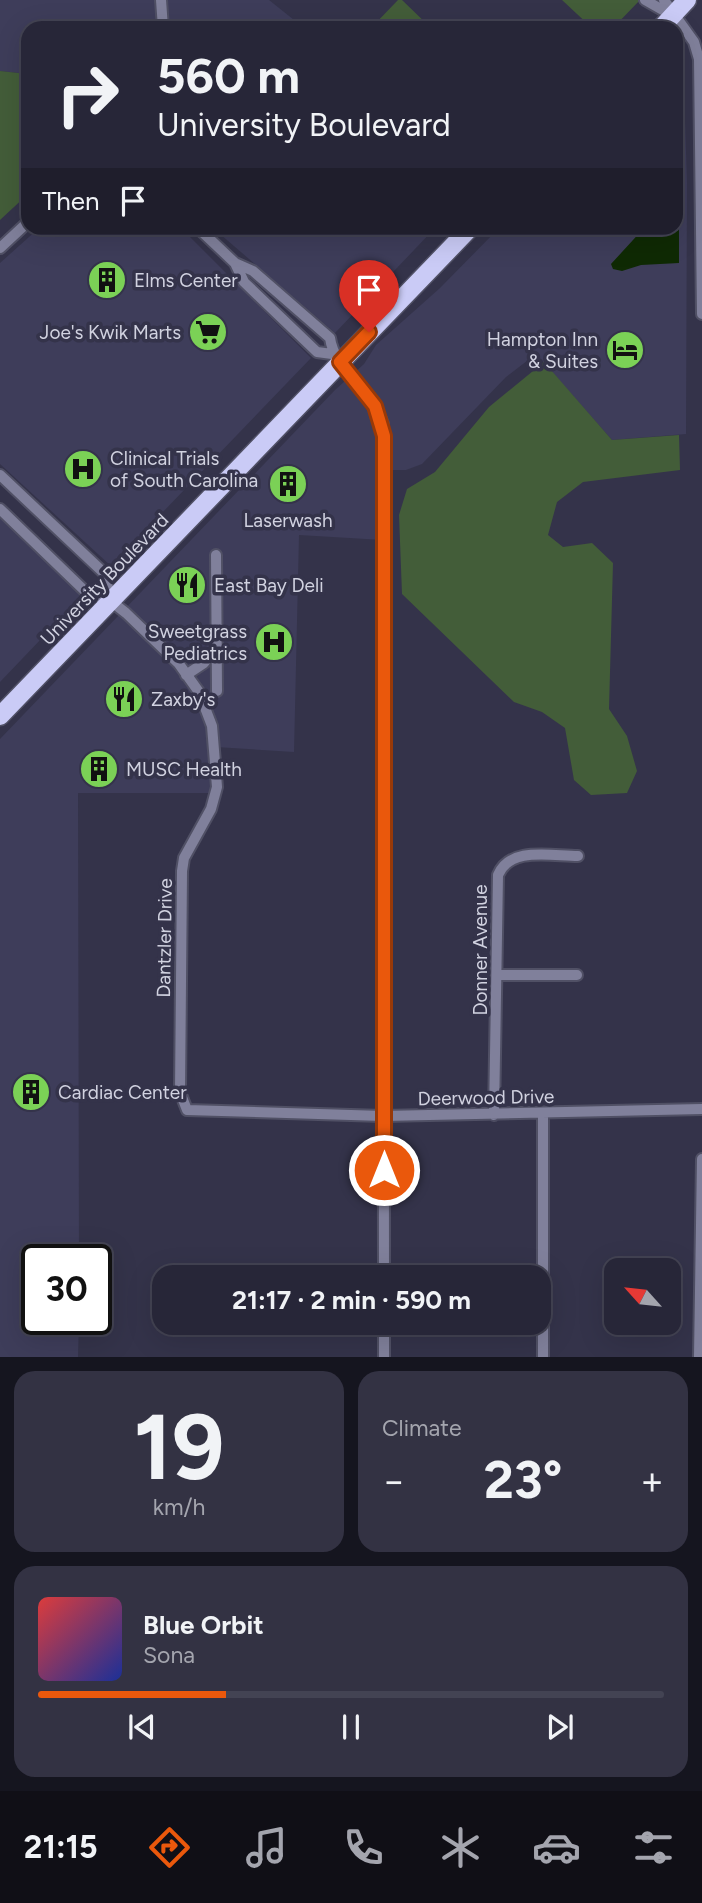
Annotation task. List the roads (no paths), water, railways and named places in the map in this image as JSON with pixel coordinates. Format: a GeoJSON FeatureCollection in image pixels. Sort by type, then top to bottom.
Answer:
{"type":"FeatureCollection","features":[{"type":"Feature","properties":{"kind":"main road"},"geometry":{"type":"LineString","coordinates":[[666,15],[687,0]]}},
{"type":"Feature","properties":{"kind":"main road","name":"University Boulevard"},"geometry":{"type":"LineString","coordinates":[[0,716],[112,602],[336,358],[463,235]]}},
{"type":"Feature","properties":{"kind":"street"},"geometry":{"type":"LineString","coordinates":[[161,0],[162,21]]}},
{"type":"Feature","properties":{"kind":"street"},"geometry":{"type":"LineString","coordinates":[[645,0],[666,15]]}},
{"type":"Feature","properties":{"kind":"street"},"geometry":{"type":"LineString","coordinates":[[683,31],[694,42],[699,60],[702,314]]}},
{"type":"Feature","properties":{"kind":"street"},"geometry":{"type":"LineString","coordinates":[[0,248],[21,228]]}},
{"type":"Feature","properties":{"kind":"street"},"geometry":{"type":"LineString","coordinates":[[206,235],[236,263],[253,271],[330,338],[336,358],[375,406],[384,436],[384,1265]]}},
{"type":"Feature","properties":{"kind":"street"},"geometry":{"type":"LineString","coordinates":[[236,263],[244,282],[317,352],[336,358]]}},
{"type":"Feature","properties":{"kind":"street"},"geometry":{"type":"LineString","coordinates":[[0,475],[104,573],[112,602]]}},
{"type":"Feature","properties":{"kind":"street"},"geometry":{"type":"LineString","coordinates":[[0,509],[86,592],[112,602]]}},
{"type":"Feature","properties":{"kind":"street"},"geometry":{"type":"LineString","coordinates":[[216,555],[217,691]]}},
{"type":"Feature","properties":{"kind":"street","name":"Dantzler Drive"},"geometry":{"type":"LineString","coordinates":[[112,602],[161,646],[187,675],[199,692],[212,726],[217,787],[211,808],[184,858],[182,871],[180,1092],[187,1110]]}},
{"type":"Feature","properties":{"kind":"street"},"geometry":{"type":"LineString","coordinates":[[187,675],[204,663],[217,644]]}},
{"type":"Feature","properties":{"kind":"street","name":"Donner Avenue"},"geometry":{"type":"LineString","coordinates":[[494,1115],[499,975],[497,885],[503,863],[513,856],[578,856]]}},
{"type":"Feature","properties":{"kind":"street"},"geometry":{"type":"LineString","coordinates":[[499,975],[577,975]]}},
{"type":"Feature","properties":{"kind":"street","name":"Deerwood Drive"},"geometry":{"type":"LineString","coordinates":[[187,1110],[383,1116],[702,1109]]}},
{"type":"Feature","properties":{"kind":"street"},"geometry":{"type":"LineString","coordinates":[[543,1114],[543,1357]]}},
{"type":"Feature","properties":{"kind":"street"},"geometry":{"type":"LineString","coordinates":[[699,1357],[702,1159]]}},
{"type":"Feature","properties":{"kind":"street"},"geometry":{"type":"LineString","coordinates":[[384,1335],[384,1357]]}},
{"type":"Feature","properties":{"kind":"place","name":"Elms Center"},"geometry":{"type":"Point","coordinates":[107,280]}},
{"type":"Feature","properties":{"kind":"place","name":"Joe's Kwik Marts"},"geometry":{"type":"Point","coordinates":[208,332]}},
{"type":"Feature","properties":{"kind":"place","name":"Hampton Inn & Suites"},"geometry":{"type":"Point","coordinates":[625,350]}},
{"type":"Feature","properties":{"kind":"place","name":"Clinical Trials of South Carolina"},"geometry":{"type":"Point","coordinates":[83,469]}},
{"type":"Feature","properties":{"kind":"place","name":"Laserwash"},"geometry":{"type":"Point","coordinates":[288,484]}},
{"type":"Feature","properties":{"kind":"place","name":"East Bay Deli"},"geometry":{"type":"Point","coordinates":[187,585]}},
{"type":"Feature","properties":{"kind":"place","name":"Sweetgrass Pediatrics"},"geometry":{"type":"Point","coordinates":[274,642]}},
{"type":"Feature","properties":{"kind":"place","name":"Zaxby's"},"geometry":{"type":"Point","coordinates":[124,699]}},
{"type":"Feature","properties":{"kind":"place","name":"MUSC Health"},"geometry":{"type":"Point","coordinates":[99,769]}},
{"type":"Feature","properties":{"kind":"place","name":"Cardiac Center"},"geometry":{"type":"Point","coordinates":[31,1092]}}]}
